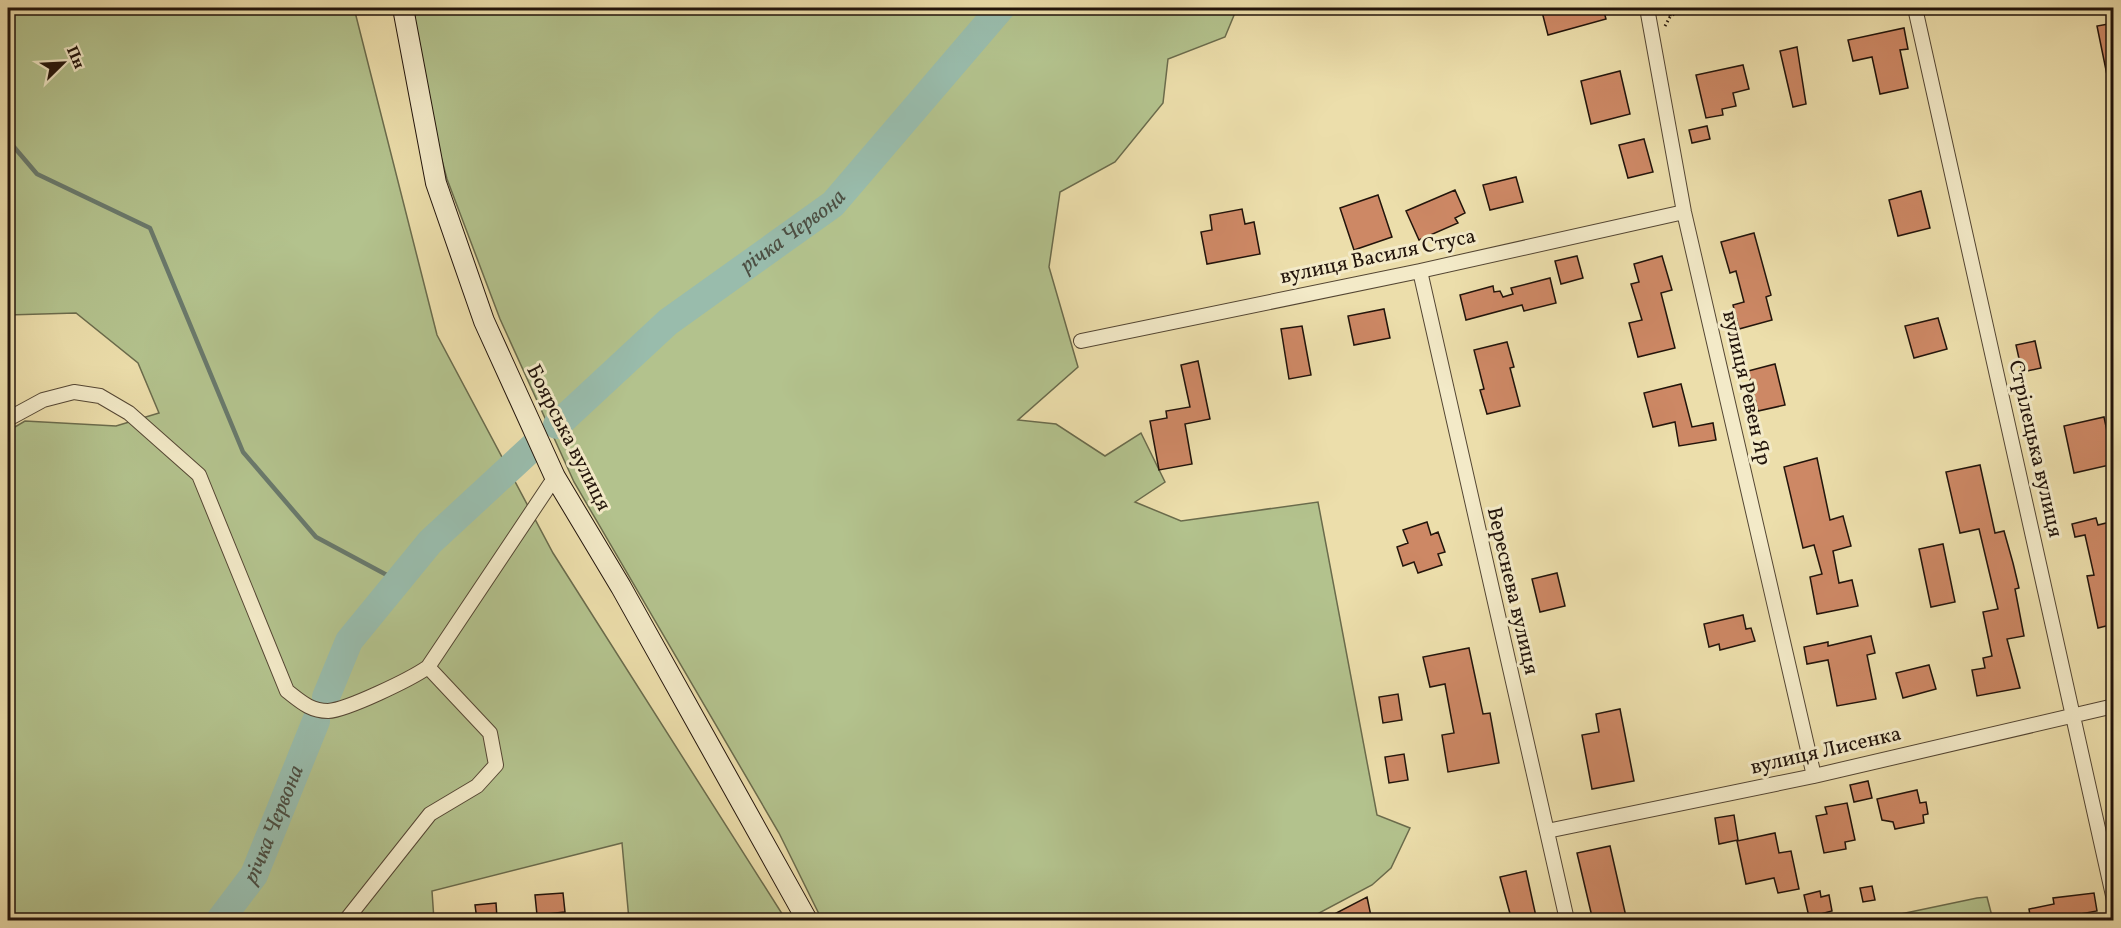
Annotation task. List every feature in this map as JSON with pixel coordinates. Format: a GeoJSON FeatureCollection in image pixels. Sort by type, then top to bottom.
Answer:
{"type":"FeatureCollection","features":[{"type":"Feature","properties":{"kind":"street","name":"Боярська вулиця"},"geometry":{"type":"LineString","coordinates":[[403,8],[436,183],[484,321],[555,477],[621,587],[807,921]]}},
{"type":"Feature","properties":{"kind":"street","name":"вулиця Ревен Яр"},"geometry":{"type":"LineString","coordinates":[[1647,8],[1684,212],[1814,776]]}},
{"type":"Feature","properties":{"kind":"street","name":"Стрілецька вулиця"},"geometry":{"type":"LineString","coordinates":[[1915,8],[2114,900]]}},
{"type":"Feature","properties":{"kind":"street","name":"вулиця Василя Стуса"},"geometry":{"type":"LineString","coordinates":[[1081,341],[1420,271],[1684,212]]}},
{"type":"Feature","properties":{"kind":"street","name":"Вереснева вулиця"},"geometry":{"type":"LineString","coordinates":[[1420,271],[1567,921]]}},
{"type":"Feature","properties":{"kind":"street"},"geometry":{"type":"LineString","coordinates":[[8,419],[44,400],[74,392],[100,396],[129,413],[199,475],[287,691],[307,707],[330,711],[406,682],[428,667],[555,477]]}},
{"type":"Feature","properties":{"kind":"street"},"geometry":{"type":"LineString","coordinates":[[346,921],[430,814],[477,786],[496,765],[489,733],[428,667]]}},
{"type":"Feature","properties":{"kind":"street","name":"вулиця Лисенка"},"geometry":{"type":"LineString","coordinates":[[1547,831],[1814,776],[2114,706]]}},
{"type":"Feature","properties":{"kind":"path"},"geometry":{"type":"LineString","coordinates":[[1670,17],[1671,8]]}},
{"type":"Feature","properties":{"kind":"green space"},"geometry":{"type":"Polygon","coordinates":[[[8,8],[354,8],[437,335],[553,553],[786,920],[629,920],[622,843],[432,891],[434,920],[8,920],[8,431],[25,421],[116,426],[159,413],[138,363],[76,313],[8,315],[8,8]]]}},
{"type":"Feature","properties":{"kind":"green space"},"geometry":{"type":"Polygon","coordinates":[[[416,8],[1237,8],[1225,37],[1168,59],[1163,103],[1115,162],[1060,192],[1049,267],[1078,367],[1018,420],[1056,424],[1105,456],[1141,433],[1165,482],[1135,502],[1181,521],[1318,502],[1377,815],[1410,828],[1391,868],[1372,885],[1306,920],[822,920],[779,833],[574,482],[500,319],[447,179],[411,45],[416,8]]]}},
{"type":"Feature","properties":{"kind":"green space"},"geometry":{"type":"Polygon","coordinates":[[[1987,897],[1993,920],[1872,920],[1977,898],[1987,897]]]}},
{"type":"Feature","properties":{"kind":"building"},"geometry":{"type":"Polygon","coordinates":[[[1541,8],[1603,8],[1606,19],[1548,35],[1541,8]]]}},
{"type":"Feature","properties":{"kind":"building"},"geometry":{"type":"Polygon","coordinates":[[[2114,23],[2114,79],[2108,80],[2097,26],[2114,23]]]}},
{"type":"Feature","properties":{"kind":"building"},"geometry":{"type":"Polygon","coordinates":[[[1904,28],[1908,49],[1900,50],[1908,88],[1880,94],[1872,57],[1853,61],[1848,40],[1904,28]]]}},
{"type":"Feature","properties":{"kind":"building"},"geometry":{"type":"Polygon","coordinates":[[[1797,47],[1806,104],[1793,107],[1780,51],[1797,47]]]}},
{"type":"Feature","properties":{"kind":"building"},"geometry":{"type":"Polygon","coordinates":[[[1743,65],[1749,89],[1733,93],[1736,106],[1722,109],[1723,115],[1706,118],[1696,75],[1743,65]]]}},
{"type":"Feature","properties":{"kind":"building"},"geometry":{"type":"Polygon","coordinates":[[[1620,71],[1630,114],[1591,124],[1581,81],[1620,71]]]}},
{"type":"Feature","properties":{"kind":"building"},"geometry":{"type":"Polygon","coordinates":[[[1707,126],[1710,139],[1692,143],[1689,130],[1707,126]]]}},
{"type":"Feature","properties":{"kind":"building"},"geometry":{"type":"Polygon","coordinates":[[[1644,139],[1653,172],[1628,178],[1619,145],[1644,139]]]}},
{"type":"Feature","properties":{"kind":"building"},"geometry":{"type":"Polygon","coordinates":[[[1516,177],[1523,202],[1490,210],[1483,185],[1516,177]]]}},
{"type":"Feature","properties":{"kind":"building"},"geometry":{"type":"Polygon","coordinates":[[[1455,190],[1465,213],[1455,218],[1458,223],[1419,240],[1406,211],[1455,190]]]}},
{"type":"Feature","properties":{"kind":"building"},"geometry":{"type":"Polygon","coordinates":[[[1921,191],[1930,228],[1898,236],[1889,200],[1921,191]]]}},
{"type":"Feature","properties":{"kind":"building"},"geometry":{"type":"Polygon","coordinates":[[[1378,195],[1392,237],[1354,250],[1340,208],[1378,195]]]}},
{"type":"Feature","properties":{"kind":"building"},"geometry":{"type":"Polygon","coordinates":[[[1242,209],[1245,224],[1254,222],[1260,254],[1207,264],[1201,232],[1212,230],[1210,215],[1242,209]]]}},
{"type":"Feature","properties":{"kind":"building"},"geometry":{"type":"Polygon","coordinates":[[[1754,233],[1771,295],[1766,297],[1772,320],[1739,329],[1733,305],[1744,302],[1736,271],[1730,273],[1721,242],[1754,233]]]}},
{"type":"Feature","properties":{"kind":"building"},"geometry":{"type":"Polygon","coordinates":[[[1577,256],[1583,278],[1561,284],[1555,261],[1577,256]]]}},
{"type":"Feature","properties":{"kind":"building"},"geometry":{"type":"Polygon","coordinates":[[[1662,256],[1672,290],[1661,293],[1675,348],[1638,357],[1629,323],[1642,320],[1631,284],[1639,282],[1634,264],[1662,256]]]}},
{"type":"Feature","properties":{"kind":"building"},"geometry":{"type":"Polygon","coordinates":[[[1550,278],[1556,303],[1524,311],[1522,305],[1466,320],[1460,295],[1493,286],[1494,292],[1500,291],[1503,297],[1513,294],[1511,288],[1550,278]]]}},
{"type":"Feature","properties":{"kind":"building"},"geometry":{"type":"Polygon","coordinates":[[[1384,309],[1390,338],[1354,345],[1348,316],[1384,309]]]}},
{"type":"Feature","properties":{"kind":"building"},"geometry":{"type":"Polygon","coordinates":[[[1938,318],[1947,349],[1914,358],[1905,326],[1938,318]]]}},
{"type":"Feature","properties":{"kind":"building"},"geometry":{"type":"Polygon","coordinates":[[[1302,326],[1311,375],[1289,379],[1281,329],[1302,326]]]}},
{"type":"Feature","properties":{"kind":"building"},"geometry":{"type":"Polygon","coordinates":[[[2035,341],[2041,368],[2022,372],[2016,345],[2035,341]]]}},
{"type":"Feature","properties":{"kind":"building"},"geometry":{"type":"Polygon","coordinates":[[[1507,342],[1514,367],[1510,368],[1520,406],[1487,414],[1480,390],[1484,389],[1474,350],[1507,342]]]}},
{"type":"Feature","properties":{"kind":"building"},"geometry":{"type":"Polygon","coordinates":[[[1198,361],[1210,419],[1185,424],[1192,464],[1159,470],[1150,421],[1167,418],[1166,411],[1190,407],[1181,365],[1198,361]]]}},
{"type":"Feature","properties":{"kind":"building"},"geometry":{"type":"Polygon","coordinates":[[[1775,364],[1785,405],[1758,411],[1748,371],[1775,364]]]}},
{"type":"Feature","properties":{"kind":"building"},"geometry":{"type":"Polygon","coordinates":[[[1681,384],[1692,427],[1713,423],[1716,440],[1679,446],[1675,422],[1653,427],[1644,393],[1681,384]]]}},
{"type":"Feature","properties":{"kind":"building"},"geometry":{"type":"Polygon","coordinates":[[[2104,417],[2114,464],[2074,473],[2064,426],[2104,417]]]}},
{"type":"Feature","properties":{"kind":"building"},"geometry":{"type":"Polygon","coordinates":[[[1817,458],[1830,520],[1843,516],[1851,546],[1833,551],[1839,583],[1852,580],[1858,606],[1817,614],[1810,577],[1822,574],[1814,545],[1803,548],[1784,467],[1817,458]]]}},
{"type":"Feature","properties":{"kind":"building"},"geometry":{"type":"Polygon","coordinates":[[[1980,465],[1995,533],[2004,531],[2013,563],[2019,588],[2015,589],[2024,636],[2007,639],[2020,688],[1977,696],[1972,670],[1985,668],[1983,658],[1992,656],[1983,612],[1998,609],[1979,529],[1960,533],[1946,472],[1980,465]]]}},
{"type":"Feature","properties":{"kind":"building"},"geometry":{"type":"Polygon","coordinates":[[[2096,518],[2098,525],[2114,521],[2114,624],[2098,628],[2087,576],[2094,575],[2085,535],[2075,537],[2072,524],[2096,518]]]}},
{"type":"Feature","properties":{"kind":"building"},"geometry":{"type":"Polygon","coordinates":[[[1427,522],[1431,535],[1438,532],[1445,552],[1438,554],[1442,565],[1418,573],[1414,562],[1403,566],[1397,547],[1408,543],[1403,530],[1427,522]]]}},
{"type":"Feature","properties":{"kind":"building"},"geometry":{"type":"Polygon","coordinates":[[[1943,544],[1955,602],[1931,607],[1919,549],[1943,544]]]}},
{"type":"Feature","properties":{"kind":"building"},"geometry":{"type":"Polygon","coordinates":[[[1557,573],[1565,606],[1540,612],[1532,579],[1557,573]]]}},
{"type":"Feature","properties":{"kind":"building"},"geometry":{"type":"Polygon","coordinates":[[[1743,615],[1746,629],[1751,628],[1755,641],[1720,650],[1719,644],[1709,647],[1704,624],[1743,615]]]}},
{"type":"Feature","properties":{"kind":"building"},"geometry":{"type":"Polygon","coordinates":[[[1871,636],[1875,653],[1867,655],[1876,699],[1837,706],[1828,660],[1807,664],[1804,647],[1828,642],[1828,646],[1871,636]]]}},
{"type":"Feature","properties":{"kind":"building"},"geometry":{"type":"Polygon","coordinates":[[[1469,648],[1483,714],[1490,713],[1499,763],[1448,772],[1442,735],[1454,733],[1445,684],[1430,687],[1423,657],[1469,648]]]}},
{"type":"Feature","properties":{"kind":"building"},"geometry":{"type":"Polygon","coordinates":[[[1929,665],[1936,689],[1903,698],[1896,673],[1929,665]]]}},
{"type":"Feature","properties":{"kind":"building"},"geometry":{"type":"Polygon","coordinates":[[[1398,694],[1402,720],[1383,723],[1379,697],[1398,694]]]}},
{"type":"Feature","properties":{"kind":"building"},"geometry":{"type":"Polygon","coordinates":[[[1620,709],[1634,781],[1592,789],[1582,735],[1599,732],[1596,714],[1620,709]]]}},
{"type":"Feature","properties":{"kind":"building"},"geometry":{"type":"Polygon","coordinates":[[[1404,754],[1408,780],[1389,783],[1385,757],[1404,754]]]}},
{"type":"Feature","properties":{"kind":"building"},"geometry":{"type":"Polygon","coordinates":[[[1868,781],[1872,798],[1854,802],[1850,785],[1868,781]]]}},
{"type":"Feature","properties":{"kind":"building"},"geometry":{"type":"Polygon","coordinates":[[[1917,790],[1920,803],[1926,802],[1928,814],[1923,815],[1924,823],[1895,829],[1893,822],[1882,820],[1877,799],[1917,790]]]}},
{"type":"Feature","properties":{"kind":"building"},"geometry":{"type":"Polygon","coordinates":[[[1847,803],[1855,840],[1845,842],[1846,849],[1824,853],[1816,816],[1827,814],[1825,807],[1847,803]]]}},
{"type":"Feature","properties":{"kind":"building"},"geometry":{"type":"Polygon","coordinates":[[[1734,815],[1738,840],[1719,844],[1715,818],[1734,815]]]}},
{"type":"Feature","properties":{"kind":"building"},"geometry":{"type":"Polygon","coordinates":[[[1775,833],[1779,853],[1791,851],[1799,889],[1778,893],[1774,878],[1746,884],[1737,841],[1775,833]]]}},
{"type":"Feature","properties":{"kind":"building"},"geometry":{"type":"Polygon","coordinates":[[[1610,846],[1627,921],[1593,921],[1577,853],[1610,846]]]}},
{"type":"Feature","properties":{"kind":"building"},"geometry":{"type":"Polygon","coordinates":[[[1526,871],[1537,921],[1512,921],[1500,877],[1526,871]]]}},
{"type":"Feature","properties":{"kind":"building"},"geometry":{"type":"Polygon","coordinates":[[[1872,886],[1875,900],[1863,902],[1860,888],[1872,886]]]}},
{"type":"Feature","properties":{"kind":"building"},"geometry":{"type":"Polygon","coordinates":[[[1820,891],[1821,897],[1829,895],[1832,911],[1809,917],[1804,895],[1820,891]]]}},
{"type":"Feature","properties":{"kind":"building"},"geometry":{"type":"Polygon","coordinates":[[[563,893],[565,912],[537,915],[535,895],[563,893]]]}},
{"type":"Feature","properties":{"kind":"building"},"geometry":{"type":"Polygon","coordinates":[[[2094,893],[2097,911],[2069,916],[2070,921],[2031,921],[2029,909],[2054,904],[2053,898],[2094,893]]]}},
{"type":"Feature","properties":{"kind":"building"},"geometry":{"type":"Polygon","coordinates":[[[1367,897],[1372,921],[1321,921],[1367,897]]]}},
{"type":"Feature","properties":{"kind":"building"},"geometry":{"type":"Polygon","coordinates":[[[496,903],[497,918],[477,920],[475,905],[496,903]]]}},
{"type":"Feature","properties":{"kind":"waterway","name":"річка Червона"},"geometry":{"type":"LineString","coordinates":[[557,425],[668,322],[833,204],[1001,8]]}},
{"type":"Feature","properties":{"kind":"waterway"},"geometry":{"type":"LineString","coordinates":[[8,140],[37,174],[150,228],[243,452],[316,537],[398,581]]}},
{"type":"Feature","properties":{"kind":"waterway"},"geometry":{"type":"LineString","coordinates":[[326,697],[349,641],[430,542],[536,444]]}},
{"type":"Feature","properties":{"kind":"waterway","name":"річка Червона"},"geometry":{"type":"LineString","coordinates":[[220,920],[254,875],[316,721]]}}]}
